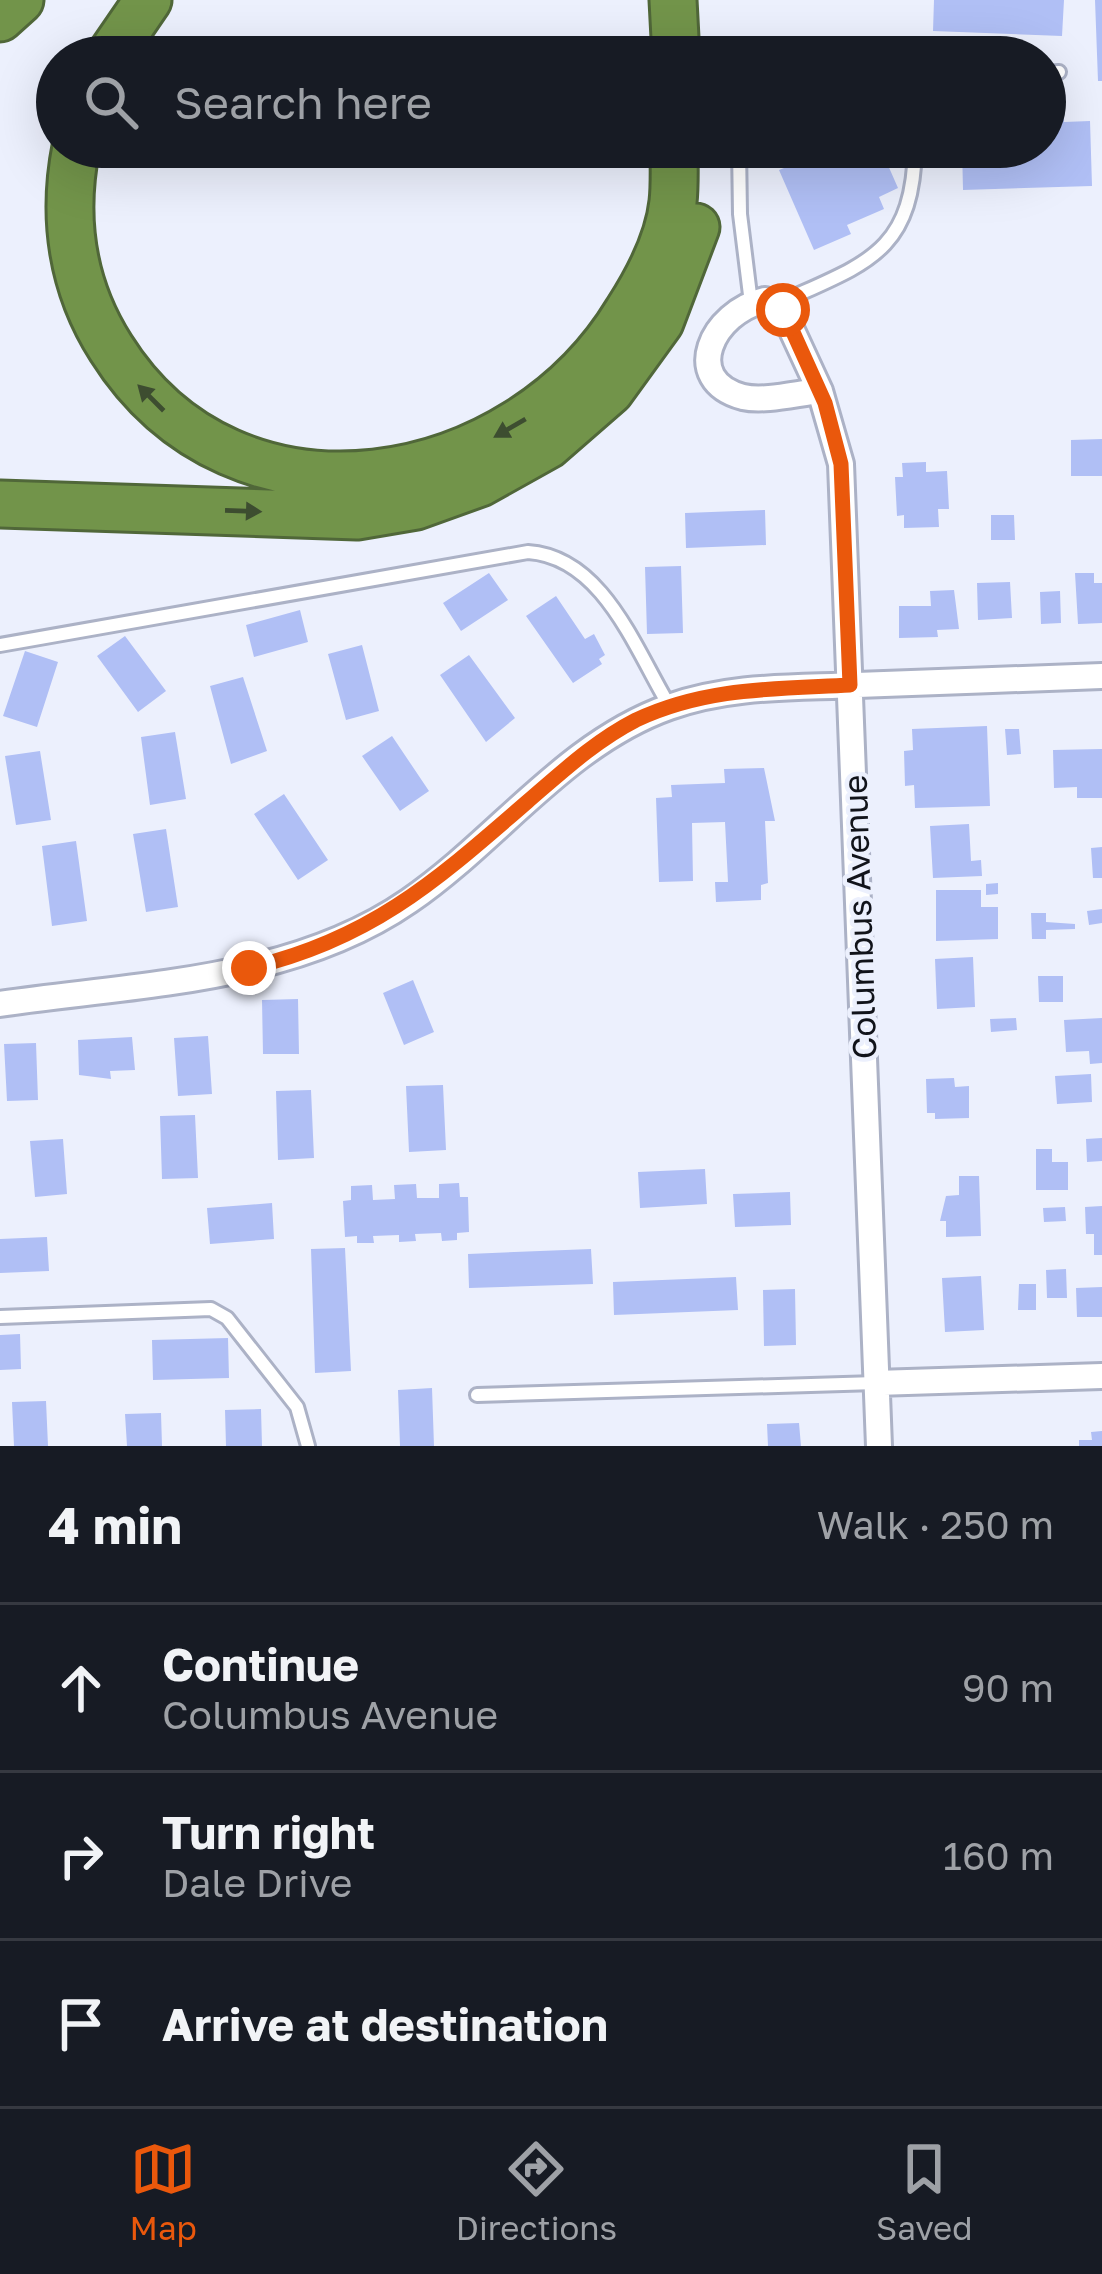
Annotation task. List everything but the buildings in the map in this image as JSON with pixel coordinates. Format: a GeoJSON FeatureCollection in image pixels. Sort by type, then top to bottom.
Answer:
{"type":"FeatureCollection","features":[{"type":"Feature","properties":{"kind":"highway"},"geometry":{"type":"LineString","coordinates":[[0,18],[20,0]]}},
{"type":"Feature","properties":{"kind":"highway"},"geometry":{"type":"LineString","coordinates":[[123,36],[148,0]]}},
{"type":"Feature","properties":{"kind":"highway"},"geometry":{"type":"LineString","coordinates":[[673,0],[675,36]]}},
{"type":"Feature","properties":{"kind":"highway"},"geometry":{"type":"LineString","coordinates":[[700,0],[701,36]]}},
{"type":"Feature","properties":{"kind":"highway"},"geometry":{"type":"LineString","coordinates":[[73,168],[68,201],[82,292],[124,370],[190,434],[274,469],[373,476],[465,453],[550,405],[617,331],[687,207],[679,168]]}},
{"type":"Feature","properties":{"kind":"highway"},"geometry":{"type":"LineString","coordinates":[[0,504],[357,516],[416,506],[480,483],[548,446],[610,391],[660,322],[679,284],[696,168]]}},
{"type":"Feature","properties":{"kind":"street"},"geometry":{"type":"LineString","coordinates":[[763,304],[738,306],[718,325],[709,351],[713,375],[746,398],[820,391]]}},
{"type":"Feature","properties":{"kind":"street","name":"Columbus Avenue"},"geometry":{"type":"LineString","coordinates":[[763,304],[783,310],[820,391],[841,464],[879,1446]]}},
{"type":"Feature","properties":{"kind":"street"},"geometry":{"type":"LineString","coordinates":[[0,1004],[249,968],[334,943],[411,900],[592,746],[670,707],[771,686],[1102,676]]}},
{"type":"Feature","properties":{"kind":"street"},"geometry":{"type":"LineString","coordinates":[[877,1383],[1102,1376]]}},
{"type":"Feature","properties":{"kind":"lane"},"geometry":{"type":"LineString","coordinates":[[739,168],[740,214],[763,304],[847,272],[881,250],[902,228],[913,168]]}},
{"type":"Feature","properties":{"kind":"lane"},"geometry":{"type":"LineString","coordinates":[[0,645],[264,595],[528,552],[550,554],[571,562],[594,583],[670,707]]}},
{"type":"Feature","properties":{"kind":"lane"},"geometry":{"type":"LineString","coordinates":[[0,1317],[211,1310],[227,1318],[297,1407],[308,1446]]}},
{"type":"Feature","properties":{"kind":"lane"},"geometry":{"type":"LineString","coordinates":[[477,1395],[877,1383]]}},
{"type":"Feature","properties":{"kind":"route"},"geometry":{"type":"LineString","coordinates":[[249,968],[334,943],[411,900],[592,746],[636,721],[712,694],[771,686],[850,685],[841,464],[825,403],[783,310]]}}]}
